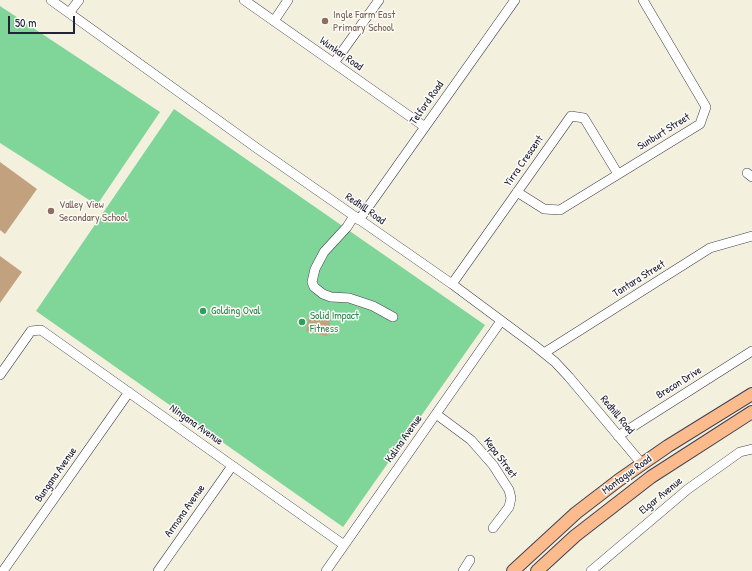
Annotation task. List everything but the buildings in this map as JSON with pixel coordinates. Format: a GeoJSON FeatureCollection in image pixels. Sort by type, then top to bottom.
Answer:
{"type":"FeatureCollection","features":[{"type":"Feature","properties":{"kind":"main road","name":"Montague Road"},"geometry":{"type":"LineString","coordinates":[[513,571],[576,514],[642,464],[668,446],[752,394]]}},
{"type":"Feature","properties":{"kind":"main road","name":"Montague Road"},"geometry":{"type":"LineString","coordinates":[[537,571],[575,536],[651,477],[752,412]]}},
{"type":"Feature","properties":{"kind":"main road"},"geometry":{"type":"LineString","coordinates":[[642,464],[651,477]]}},
{"type":"Feature","properties":{"kind":"street","name":"Redhill Road"},"geometry":{"type":"LineString","coordinates":[[51,0],[356,218],[452,284],[544,353],[569,377],[642,464]]}},
{"type":"Feature","properties":{"kind":"street"},"geometry":{"type":"LineString","coordinates":[[69,13],[79,0]]}},
{"type":"Feature","properties":{"kind":"street","name":"Wunkar Road"},"geometry":{"type":"LineString","coordinates":[[244,0],[425,127]]}},
{"type":"Feature","properties":{"kind":"street"},"geometry":{"type":"LineString","coordinates":[[274,21],[288,0]]}},
{"type":"Feature","properties":{"kind":"street"},"geometry":{"type":"LineString","coordinates":[[334,63],[379,0]]}},
{"type":"Feature","properties":{"kind":"street","name":"Telford Road"},"geometry":{"type":"LineString","coordinates":[[393,317],[373,306],[349,298],[331,297],[323,294],[314,287],[312,282],[314,269],[324,252],[356,218],[425,127],[515,0]]}},
{"type":"Feature","properties":{"kind":"street","name":"Sunburt Street"},"geometry":{"type":"LineString","coordinates":[[517,192],[544,209],[560,210],[700,124],[706,107],[643,0]]}},
{"type":"Feature","properties":{"kind":"street","name":"Yirra Crescent"},"geometry":{"type":"LineString","coordinates":[[452,284],[571,116],[584,118],[618,174]]}},
{"type":"Feature","properties":{"kind":"street","name":"Tantara Street"},"geometry":{"type":"LineString","coordinates":[[544,353],[710,248],[752,236]]}},
{"type":"Feature","properties":{"kind":"street","name":"Kalina Avenue"},"geometry":{"type":"LineString","coordinates":[[326,571],[501,321]]}},
{"type":"Feature","properties":{"kind":"street","name":"Ningana Avenue"},"geometry":{"type":"LineString","coordinates":[[3,362],[31,331],[41,330],[344,545]]}},
{"type":"Feature","properties":{"kind":"street","name":"Brecon Drive"},"geometry":{"type":"LineString","coordinates":[[618,436],[752,351]]}},
{"type":"Feature","properties":{"kind":"street"},"geometry":{"type":"LineString","coordinates":[[0,374],[3,362]]}},
{"type":"Feature","properties":{"kind":"street","name":"Bungana Avenue"},"geometry":{"type":"LineString","coordinates":[[2,571],[129,392]]}},
{"type":"Feature","properties":{"kind":"street","name":"Kepa Street"},"geometry":{"type":"LineString","coordinates":[[436,414],[471,440],[493,465],[509,490],[511,498],[509,507],[493,528]]}},
{"type":"Feature","properties":{"kind":"street","name":"Elgar Avenue"},"geometry":{"type":"LineString","coordinates":[[591,571],[688,488],[740,452],[752,449]]}},
{"type":"Feature","properties":{"kind":"street","name":"Armona Avenue"},"geometry":{"type":"LineString","coordinates":[[158,571],[232,466]]}},
{"type":"Feature","properties":{"kind":"street"},"geometry":{"type":"LineString","coordinates":[[463,571],[470,560]]}},
{"type":"Feature","properties":{"kind":"green space"},"geometry":{"type":"Polygon","coordinates":[[[0,6],[160,112],[97,205],[0,143],[0,6]]]}},
{"type":"Feature","properties":{"kind":"green space"},"geometry":{"type":"Polygon","coordinates":[[[174,109],[485,325],[343,527],[36,311],[174,109]]]}},
{"type":"Feature","properties":{"kind":"place","name":"Ingle Farm East Primary School"},"geometry":{"type":"Point","coordinates":[325,21]}},
{"type":"Feature","properties":{"kind":"place","name":"Valley View Secondary School"},"geometry":{"type":"Point","coordinates":[51,211]}},
{"type":"Feature","properties":{"kind":"place","name":"Golding Oval"},"geometry":{"type":"Point","coordinates":[203,311]}},
{"type":"Feature","properties":{"kind":"place","name":"Solid Impact Fitness"},"geometry":{"type":"Point","coordinates":[302,322]}}]}
